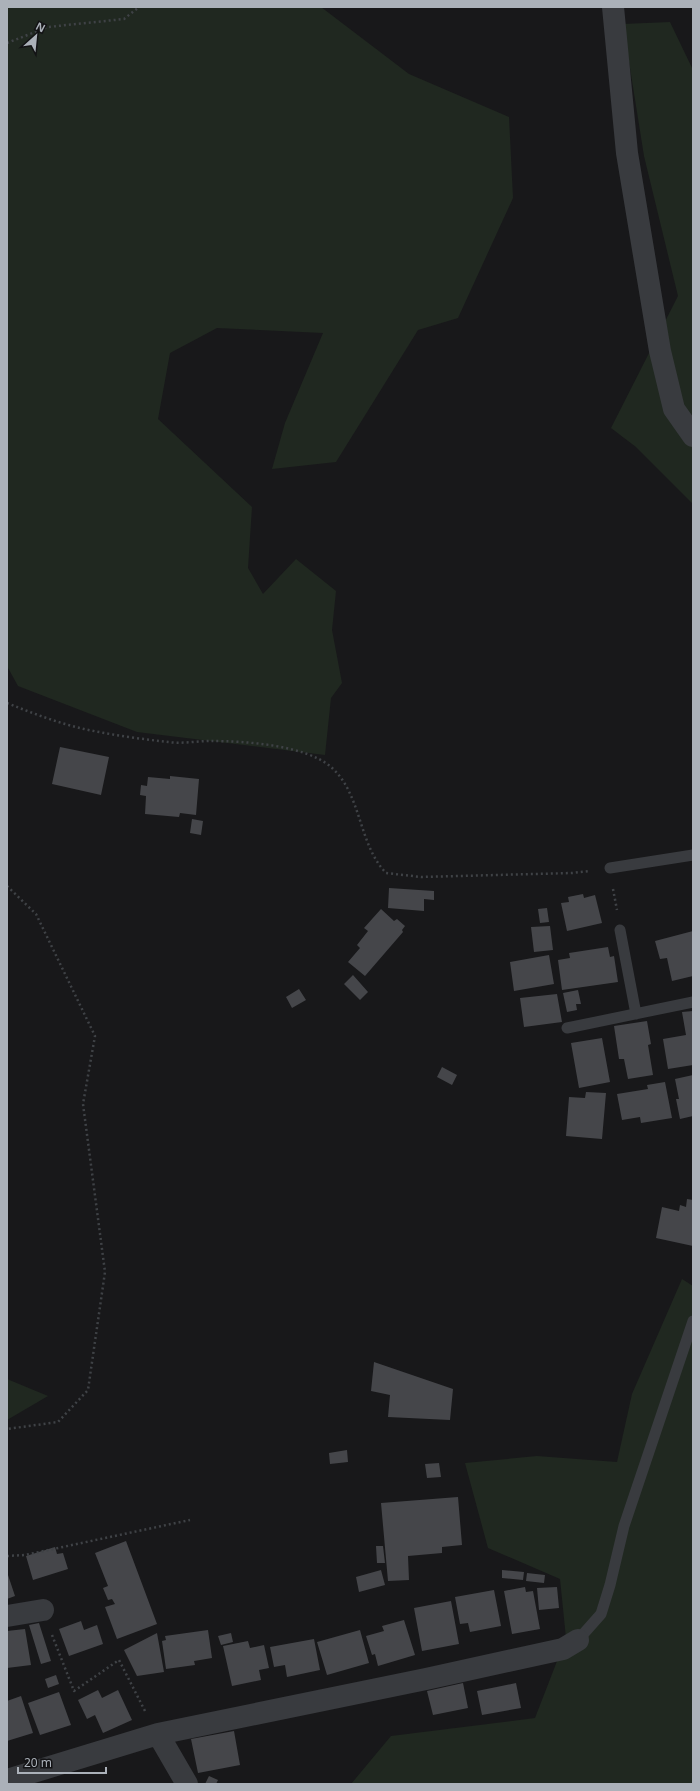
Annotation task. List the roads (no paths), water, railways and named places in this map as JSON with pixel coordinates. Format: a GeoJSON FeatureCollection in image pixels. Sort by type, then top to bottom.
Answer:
{"type":"FeatureCollection","features":[{"type":"Feature","properties":{"kind":"street"},"geometry":{"type":"LineString","coordinates":[[613,7],[627,153],[660,351],[674,409],[693,436]]}},
{"type":"Feature","properties":{"kind":"street"},"geometry":{"type":"LineString","coordinates":[[7,1616],[42,1610]]}},
{"type":"Feature","properties":{"kind":"street"},"geometry":{"type":"LineString","coordinates":[[7,1780],[158,1734],[426,1679],[563,1649],[578,1640]]}},
{"type":"Feature","properties":{"kind":"street"},"geometry":{"type":"LineString","coordinates":[[158,1734],[188,1784]]}},
{"type":"Feature","properties":{"kind":"lane"},"geometry":{"type":"LineString","coordinates":[[610,868],[693,855]]}},
{"type":"Feature","properties":{"kind":"lane"},"geometry":{"type":"LineString","coordinates":[[620,930],[636,1014]]}},
{"type":"Feature","properties":{"kind":"lane"},"geometry":{"type":"LineString","coordinates":[[567,1028],[693,1002]]}},
{"type":"Feature","properties":{"kind":"lane"},"geometry":{"type":"LineString","coordinates":[[578,1640],[601,1614],[610,1586],[624,1526],[693,1321]]}}]}
